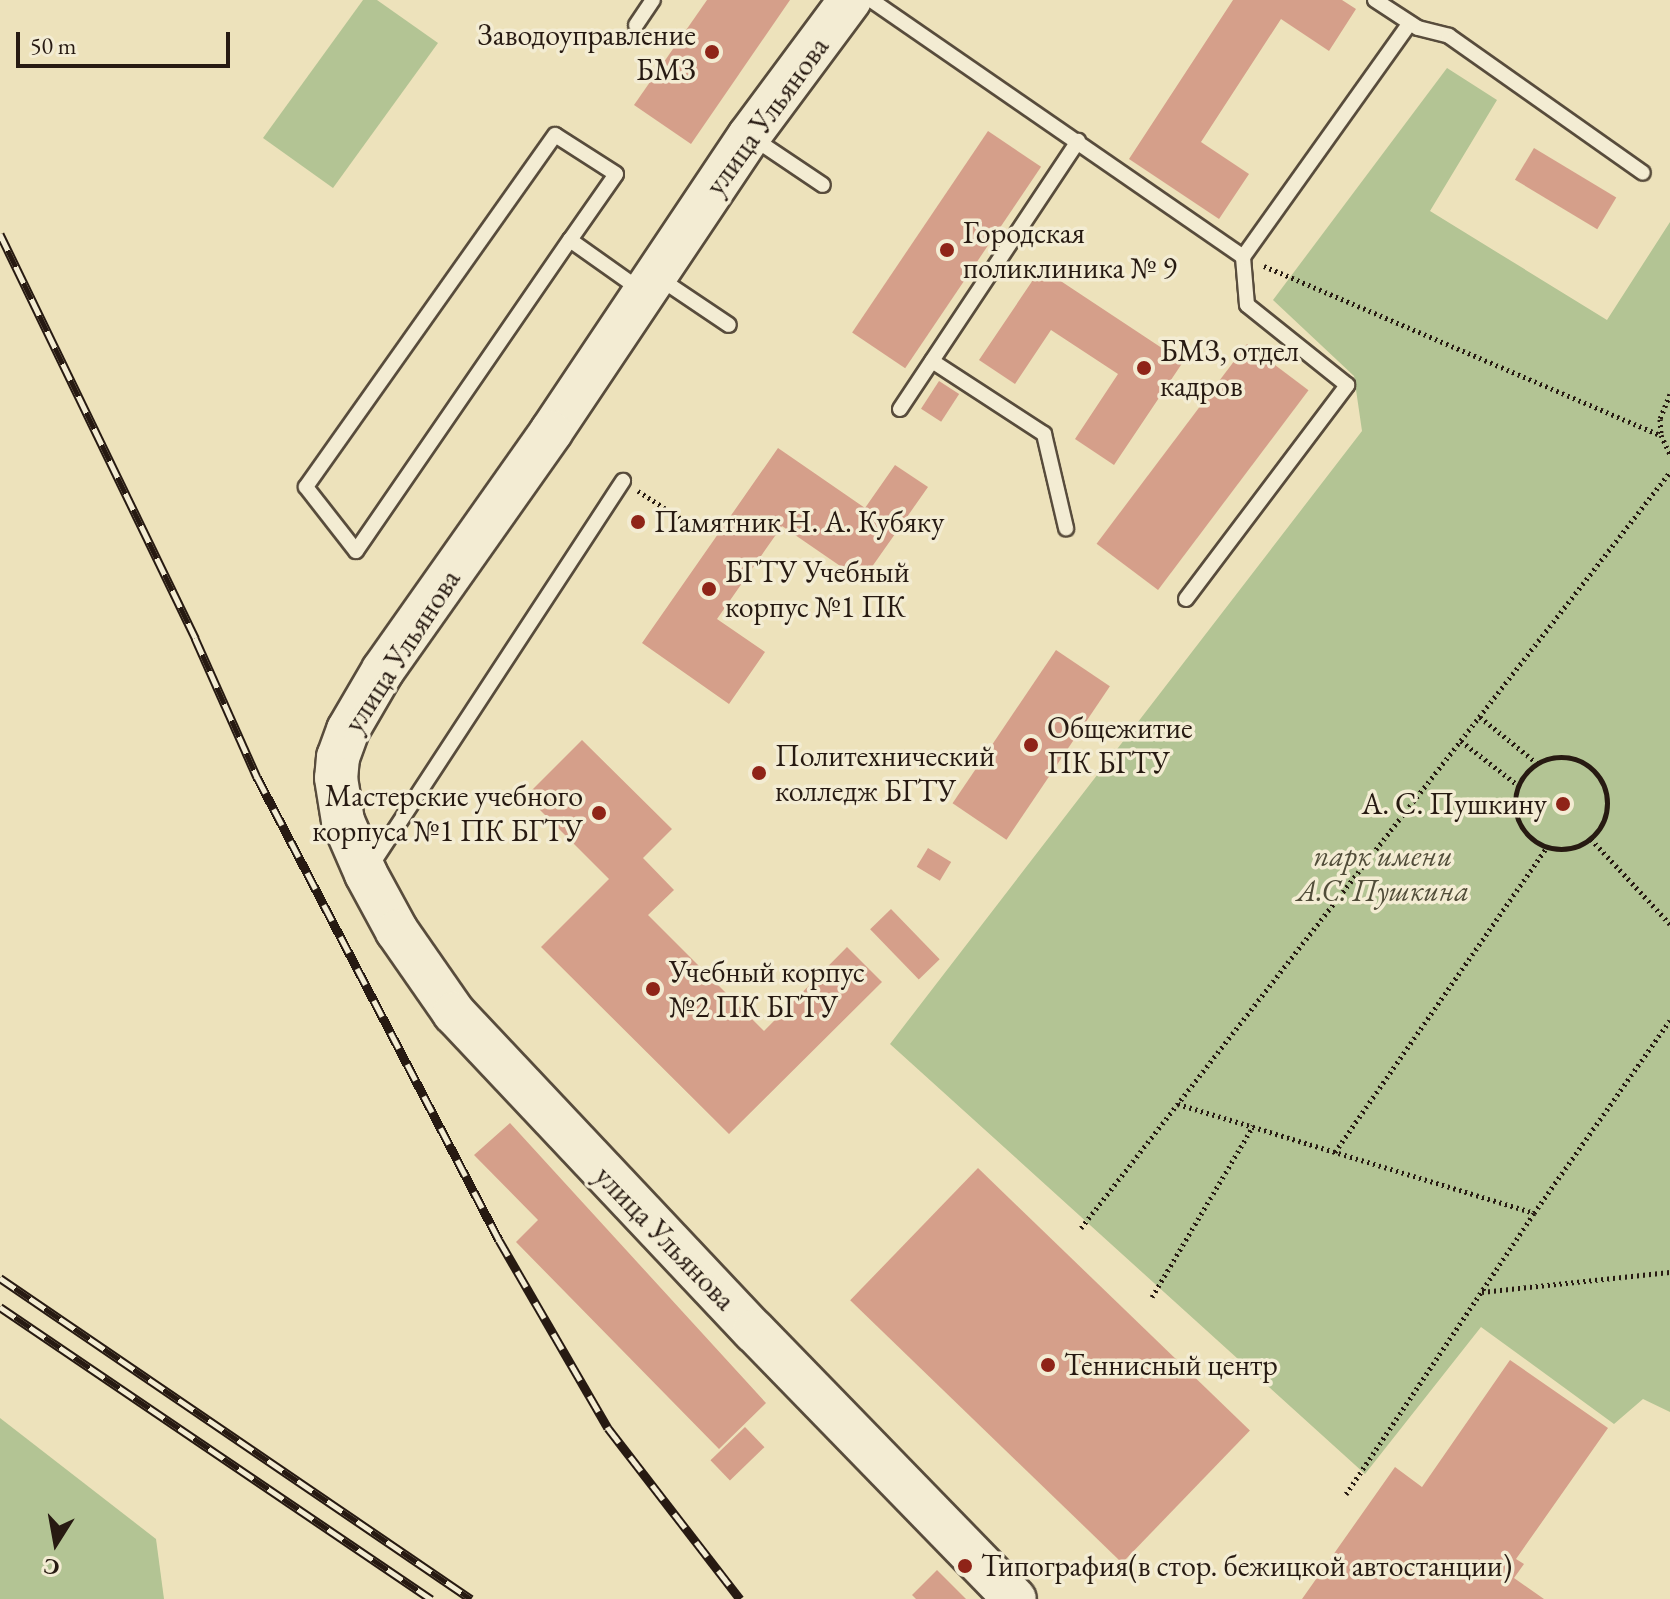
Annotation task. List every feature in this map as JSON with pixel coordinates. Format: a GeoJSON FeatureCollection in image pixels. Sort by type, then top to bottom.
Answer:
{"type":"FeatureCollection","features":[{"type":"Feature","properties":{"kind":"main road","name":"улица Ульянова"},"geometry":{"type":"LineString","coordinates":[[850,0],[749,136],[383,670],[348,730],[338,757],[336,778],[343,821],[366,874],[397,931],[454,1013],[1015,1599]]}},
{"type":"Feature","properties":{"kind":"lane"},"geometry":{"type":"LineString","coordinates":[[636,25],[653,0]]}},
{"type":"Feature","properties":{"kind":"lane"},"geometry":{"type":"LineString","coordinates":[[871,0],[1243,257]]}},
{"type":"Feature","properties":{"kind":"lane"},"geometry":{"type":"LineString","coordinates":[[1375,0],[1410,23],[1449,36],[1643,173]]}},
{"type":"Feature","properties":{"kind":"lane"},"geometry":{"type":"LineString","coordinates":[[1186,599],[1347,385],[1247,305],[1243,257],[1410,23]]}},
{"type":"Feature","properties":{"kind":"lane"},"geometry":{"type":"LineString","coordinates":[[555,135],[616,174],[570,240],[356,551],[306,487],[555,135]]}},
{"type":"Feature","properties":{"kind":"lane"},"geometry":{"type":"LineString","coordinates":[[749,136],[823,185]]}},
{"type":"Feature","properties":{"kind":"lane"},"geometry":{"type":"LineString","coordinates":[[900,409],[1078,141]]}},
{"type":"Feature","properties":{"kind":"lane"},"geometry":{"type":"LineString","coordinates":[[570,240],[729,325]]}},
{"type":"Feature","properties":{"kind":"lane"},"geometry":{"type":"LineString","coordinates":[[932,361],[1044,434],[1066,528]]}},
{"type":"Feature","properties":{"kind":"lane"},"geometry":{"type":"LineString","coordinates":[[366,874],[623,481]]}},
{"type":"Feature","properties":{"kind":"path"},"geometry":{"type":"LineString","coordinates":[[1243,257],[1661,435]]}},
{"type":"Feature","properties":{"kind":"path"},"geometry":{"type":"LineString","coordinates":[[1670,394],[1660,419],[1661,435],[1670,454]]}},
{"type":"Feature","properties":{"kind":"path"},"geometry":{"type":"LineString","coordinates":[[1081,1228],[1670,472]]}},
{"type":"Feature","properties":{"kind":"path"},"geometry":{"type":"LineString","coordinates":[[623,481],[702,532]]}},
{"type":"Feature","properties":{"kind":"path"},"geometry":{"type":"LineString","coordinates":[[1480,717],[1538,764]]}},
{"type":"Feature","properties":{"kind":"path"},"geometry":{"type":"LineString","coordinates":[[1461,741],[1519,786]]}},
{"type":"Feature","properties":{"kind":"path"},"geometry":{"type":"LineString","coordinates":[[1553,758],[1582,762],[1603,783],[1606,813],[1591,839],[1563,850],[1547,847],[1523,829],[1517,816],[1519,786],[1538,764],[1553,758]]}},
{"type":"Feature","properties":{"kind":"path"},"geometry":{"type":"LineString","coordinates":[[1591,839],[1670,924]]}},
{"type":"Feature","properties":{"kind":"path"},"geometry":{"type":"LineString","coordinates":[[1335,1152],[1547,847]]}},
{"type":"Feature","properties":{"kind":"path"},"geometry":{"type":"LineString","coordinates":[[1346,1494],[1534,1213],[1670,1020]]}},
{"type":"Feature","properties":{"kind":"path"},"geometry":{"type":"LineString","coordinates":[[1178,1104],[1534,1213]]}},
{"type":"Feature","properties":{"kind":"path"},"geometry":{"type":"LineString","coordinates":[[1152,1297],[1253,1126]]}},
{"type":"Feature","properties":{"kind":"path"},"geometry":{"type":"LineString","coordinates":[[1482,1292],[1670,1272]]}},
{"type":"Feature","properties":{"kind":"green space"},"geometry":{"type":"Polygon","coordinates":[[[363,0],[377,0],[438,43],[333,188],[263,138],[363,0]]]}},
{"type":"Feature","properties":{"kind":"green space","name":"парк имени А.С. Пушкина"},"geometry":{"type":"Polygon","coordinates":[[[1447,68],[1497,100],[1430,211],[1607,320],[1670,222],[1670,1412],[1643,1399],[1614,1424],[1481,1327],[1365,1474],[890,1044],[1362,431],[1354,376],[1273,300],[1447,68]]]}},
{"type":"Feature","properties":{"kind":"green space"},"geometry":{"type":"Polygon","coordinates":[[[0,1418],[156,1539],[164,1599],[0,1599],[0,1418]]]}},
{"type":"Feature","properties":{"kind":"building","name":"Заводоуправление БМЗ"},"geometry":{"type":"Polygon","coordinates":[[[707,0],[790,0],[691,144],[634,105],[707,0]]]}},
{"type":"Feature","properties":{"kind":"building"},"geometry":{"type":"Polygon","coordinates":[[[1233,0],[1342,0],[1356,9],[1329,51],[1281,19],[1201,142],[1249,174],[1219,219],[1129,159],[1233,0]]]}},
{"type":"Feature","properties":{"kind":"building","name":"Городская поликлиника № 9"},"geometry":{"type":"Polygon","coordinates":[[[988,131],[1041,167],[905,368],[852,332],[988,131]]]}},
{"type":"Feature","properties":{"kind":"building"},"geometry":{"type":"Polygon","coordinates":[[[1534,148],[1616,197],[1597,229],[1515,180],[1534,148]]]}},
{"type":"Feature","properties":{"kind":"building","name":"БМЗ, отдел кадров"},"geometry":{"type":"Polygon","coordinates":[[[1041,268],[1183,362],[1114,465],[1075,439],[1118,374],[1051,330],[1015,384],[979,360],[1041,268]]]}},
{"type":"Feature","properties":{"kind":"building"},"geometry":{"type":"Polygon","coordinates":[[[1247,344],[1308,390],[1158,590],[1097,544],[1247,344]]]}},
{"type":"Feature","properties":{"kind":"building"},"geometry":{"type":"Polygon","coordinates":[[[939,381],[959,394],[941,422],[921,409],[939,381]]]}},
{"type":"Feature","properties":{"kind":"building","name":"БГТУ Учебный корпус №1 ПК"},"geometry":{"type":"Polygon","coordinates":[[[778,448],[865,508],[895,465],[928,487],[862,581],[782,526],[717,619],[765,652],[729,704],[642,643],[778,448]]]}},
{"type":"Feature","properties":{"kind":"building","name":"Общежитие ПК БГТУ"},"geometry":{"type":"Polygon","coordinates":[[[1056,650],[1110,686],[1006,840],[953,803],[1056,650]]]}},
{"type":"Feature","properties":{"kind":"building","name":"Учебный корпус №2 ПК БГТУ"},"geometry":{"type":"Polygon","coordinates":[[[582,740],[672,829],[643,858],[674,890],[648,915],[764,1031],[847,947],[882,982],[729,1134],[541,947],[609,879],[526,796],[582,740]]]}},
{"type":"Feature","properties":{"kind":"building"},"geometry":{"type":"Polygon","coordinates":[[[928,848],[951,862],[940,881],[917,867],[928,848]]]}},
{"type":"Feature","properties":{"kind":"building"},"geometry":{"type":"Polygon","coordinates":[[[891,909],[940,959],[919,979],[870,929],[891,909]]]}},
{"type":"Feature","properties":{"kind":"building"},"geometry":{"type":"Polygon","coordinates":[[[510,1123],[766,1403],[719,1449],[516,1242],[538,1220],[474,1155],[510,1123]]]}},
{"type":"Feature","properties":{"kind":"building","name":"Теннисный центр"},"geometry":{"type":"Polygon","coordinates":[[[978,1168],[1250,1431],[1122,1563],[850,1300],[978,1168]]]}},
{"type":"Feature","properties":{"kind":"building"},"geometry":{"type":"Polygon","coordinates":[[[1510,1360],[1608,1428],[1516,1559],[1524,1564],[1514,1578],[1544,1599],[1302,1599],[1395,1467],[1422,1487],[1510,1360]]]}},
{"type":"Feature","properties":{"kind":"building"},"geometry":{"type":"Polygon","coordinates":[[[745,1427],[764,1447],[730,1480],[710,1460],[745,1427]]]}},
{"type":"Feature","properties":{"kind":"building"},"geometry":{"type":"Polygon","coordinates":[[[937,1570],[966,1599],[916,1599],[912,1595],[937,1570]]]}},
{"type":"Feature","properties":{"kind":"railway"},"geometry":{"type":"LineString","coordinates":[[0,234],[195,638],[257,777],[499,1240],[608,1428],[740,1599]]}},
{"type":"Feature","properties":{"kind":"railway"},"geometry":{"type":"LineString","coordinates":[[0,1278],[471,1599]]}},
{"type":"Feature","properties":{"kind":"railway"},"geometry":{"type":"LineString","coordinates":[[0,1307],[431,1599]]}},
{"type":"Feature","properties":{"kind":"place","name":"Заводоуправление БМЗ"},"geometry":{"type":"Point","coordinates":[712,52]}},
{"type":"Feature","properties":{"kind":"place","name":"Городская поликлиника № 9"},"geometry":{"type":"Point","coordinates":[947,250]}},
{"type":"Feature","properties":{"kind":"place","name":"БМЗ, отдел кадров"},"geometry":{"type":"Point","coordinates":[1144,368]}},
{"type":"Feature","properties":{"kind":"place","name":"Памятник Н. А. Кубяку"},"geometry":{"type":"Point","coordinates":[638,522]}},
{"type":"Feature","properties":{"kind":"place","name":"БГТУ Учебный корпус №1 ПК"},"geometry":{"type":"Point","coordinates":[709,589]}},
{"type":"Feature","properties":{"kind":"place","name":"Общежитие ПК БГТУ"},"geometry":{"type":"Point","coordinates":[1031,745]}},
{"type":"Feature","properties":{"kind":"place","name":"Политехнический колледж БГТУ"},"geometry":{"type":"Point","coordinates":[759,773]}},
{"type":"Feature","properties":{"kind":"place","name":"А. С. Пушкину"},"geometry":{"type":"Point","coordinates":[1563,804]}},
{"type":"Feature","properties":{"kind":"place","name":"Мастерские учебного корпуса №1 ПК БГТУ"},"geometry":{"type":"Point","coordinates":[599,813]}},
{"type":"Feature","properties":{"kind":"place","name":"Учебный корпус №2 ПК БГТУ"},"geometry":{"type":"Point","coordinates":[653,989]}},
{"type":"Feature","properties":{"kind":"place","name":"Теннисный центр"},"geometry":{"type":"Point","coordinates":[1048,1365]}},
{"type":"Feature","properties":{"kind":"place","name":"Типография(в стор. бежицкой автостанции)"},"geometry":{"type":"Point","coordinates":[965,1566]}}]}
